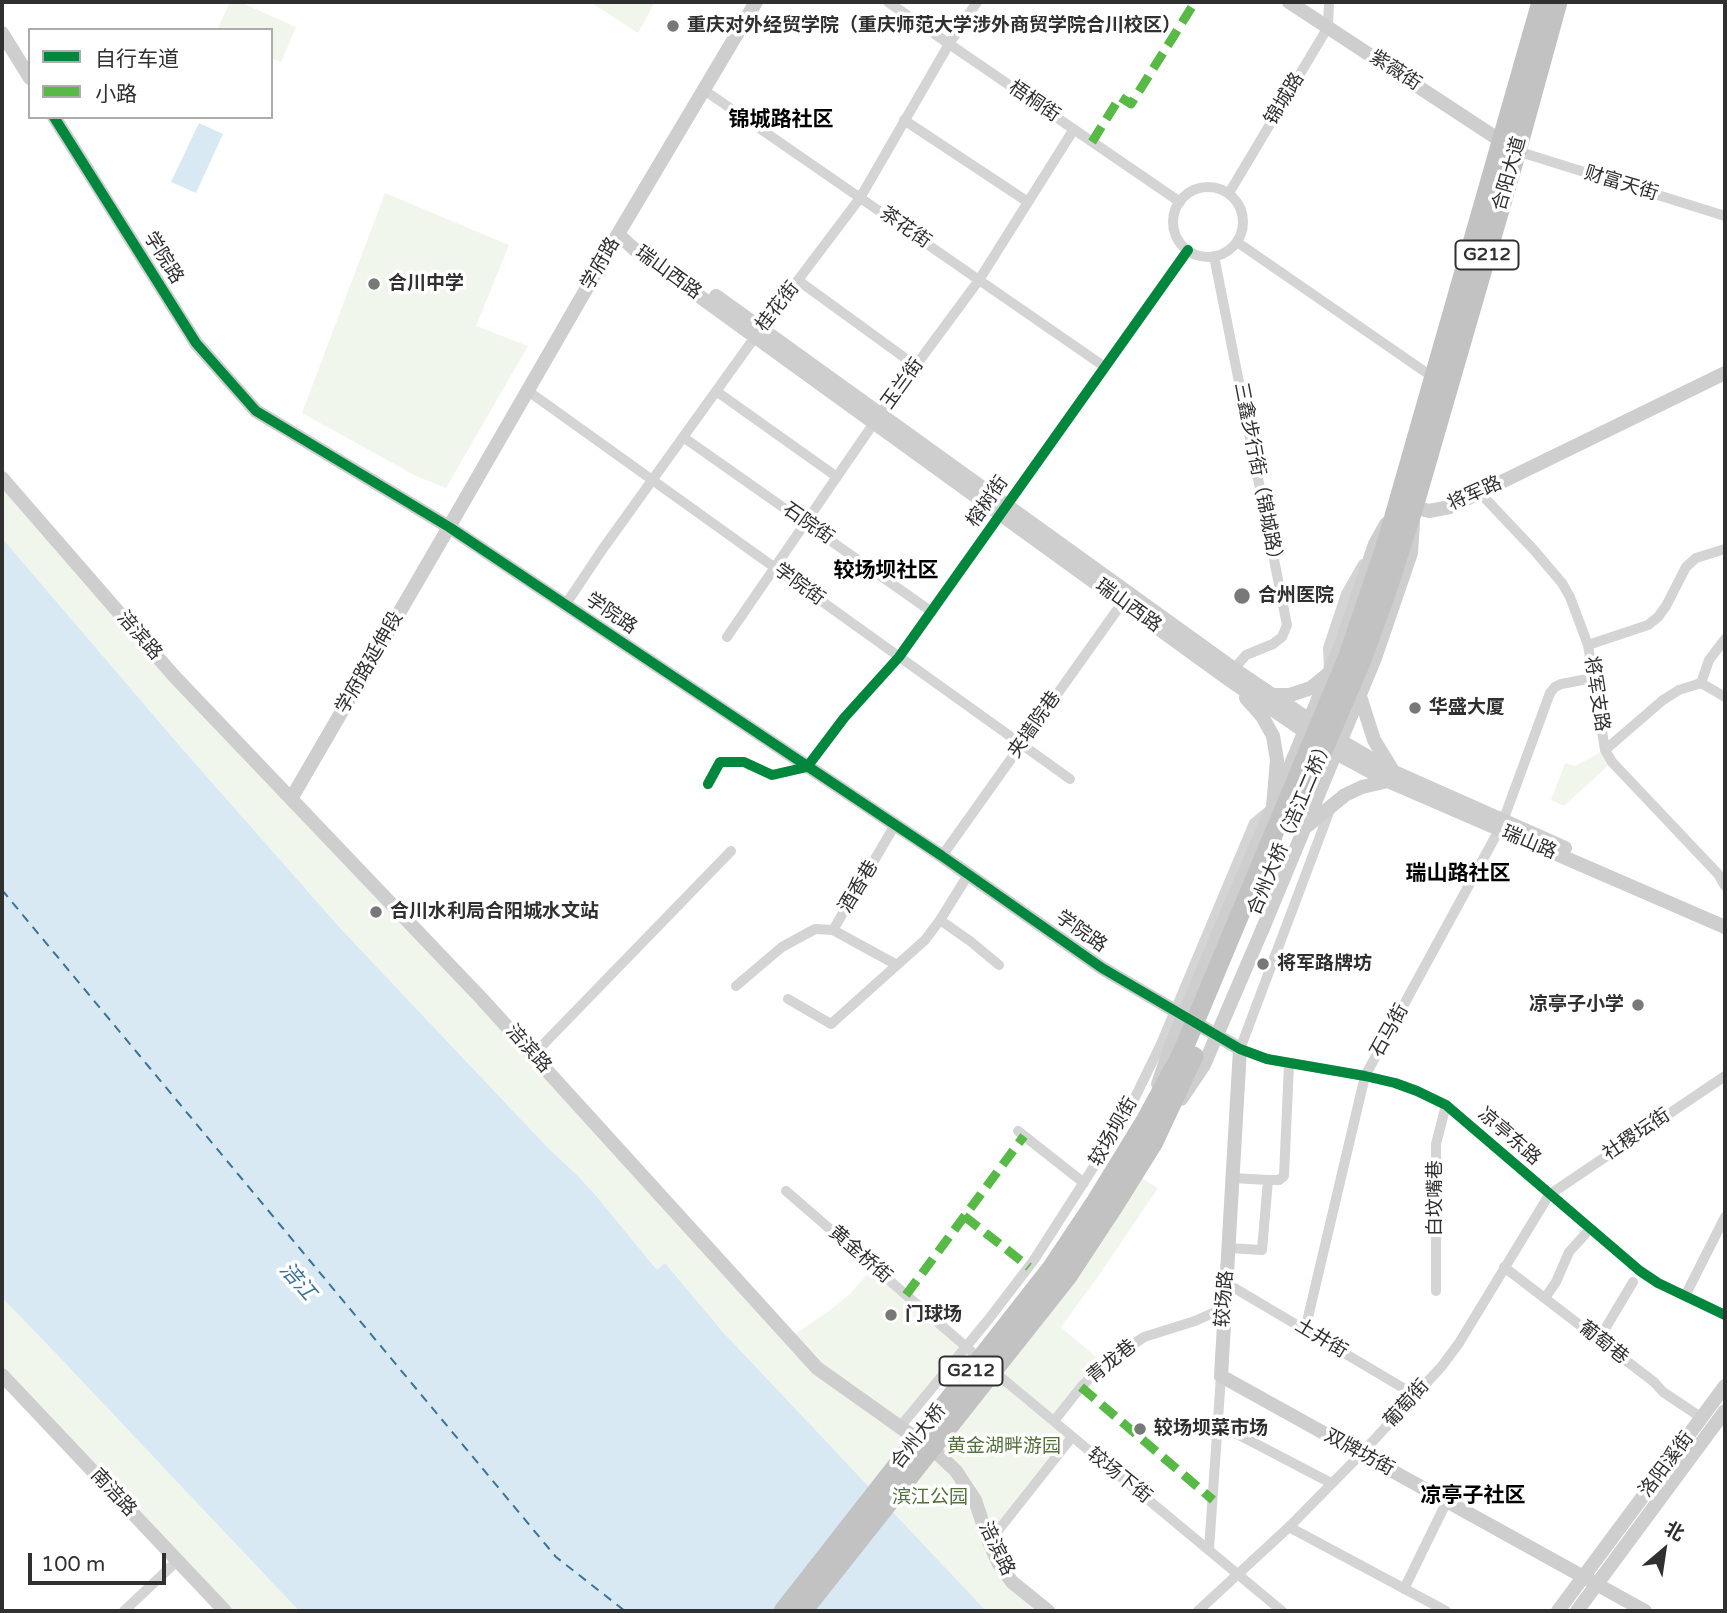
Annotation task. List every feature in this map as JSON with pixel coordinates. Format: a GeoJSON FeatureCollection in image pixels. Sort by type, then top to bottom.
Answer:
{"type":"FeatureCollection","features":[{"type":"Feature","properties":{"kind":"highway","name":"合阳大道"},"geometry":{"type":"LineString","coordinates":[[1406,504],[1509,146],[1541,2]]}},
{"type":"Feature","properties":{"kind":"highway","name":"合阳大道"},"geometry":{"type":"LineString","coordinates":[[1406,504],[1434,378],[1558,2]]}},
{"type":"Feature","properties":{"kind":"highway","name":"合州大桥（涪江二桥）"},"geometry":{"type":"LineString","coordinates":[[1154,1142],[1192,1060],[1354,659],[1386,544],[1406,504]]}},
{"type":"Feature","properties":{"kind":"highway","name":"合州大桥（涪江二桥）"},"geometry":{"type":"LineString","coordinates":[[1145,1121],[1182,1053],[1354,659]]}},
{"type":"Feature","properties":{"kind":"highway","name":"合州大桥"},"geometry":{"type":"LineString","coordinates":[[783,1611],[1052,1267],[1145,1121]]}},
{"type":"Feature","properties":{"kind":"highway","name":"合州大桥"},"geometry":{"type":"LineString","coordinates":[[803,1611],[1068,1276],[1154,1142]]}},
{"type":"Feature","properties":{"kind":"main road","name":"学府路"},"geometry":{"type":"LineString","coordinates":[[449,527],[756,2]]}},
{"type":"Feature","properties":{"kind":"main road","name":"紫薇街"},"geometry":{"type":"LineString","coordinates":[[1289,2],[1509,146]]}},
{"type":"Feature","properties":{"kind":"main road"},"geometry":{"type":"LineString","coordinates":[[2,33],[28,75]]}},
{"type":"Feature","properties":{"kind":"main road","name":"学院路"},"geometry":{"type":"LineString","coordinates":[[55,119],[196,343],[256,411],[449,527],[942,856],[1102,968],[1240,1049]]}},
{"type":"Feature","properties":{"kind":"main road","name":"瑞山西路"},"geometry":{"type":"LineString","coordinates":[[618,234],[634,249],[759,333],[1125,598],[1338,747]]}},
{"type":"Feature","properties":{"kind":"main road","name":"将军路"},"geometry":{"type":"LineString","coordinates":[[1406,504],[1429,512],[1450,507],[1725,373]]}},
{"type":"Feature","properties":{"kind":"main road","name":"涪滨路"},"geometry":{"type":"LineString","coordinates":[[2,478],[174,676],[481,998],[817,1368],[939,1454],[956,1471],[975,1500],[999,1564],[1012,1582],[1048,1611]]}},
{"type":"Feature","properties":{"kind":"main road"},"geometry":{"type":"LineString","coordinates":[[1145,1121],[1171,1046],[1342,642],[1375,544],[1406,504]]}},
{"type":"Feature","properties":{"kind":"main road"},"geometry":{"type":"LineString","coordinates":[[1154,1142],[1204,1065],[1376,658],[1411,553],[1406,504]]}},
{"type":"Feature","properties":{"kind":"main road","name":"学府路延伸段"},"geometry":{"type":"LineString","coordinates":[[290,799],[449,527]]}},
{"type":"Feature","properties":{"kind":"main road"},"geometry":{"type":"LineString","coordinates":[[1271,695],[1290,695],[1311,688],[1329,673]]}},
{"type":"Feature","properties":{"kind":"main road"},"geometry":{"type":"LineString","coordinates":[[1233,675],[1273,736],[1277,760],[1273,807]]}},
{"type":"Feature","properties":{"kind":"main road","name":"瑞山西路"},"geometry":{"type":"LineString","coordinates":[[1233,675],[1271,695],[1307,726]]}},
{"type":"Feature","properties":{"kind":"main road"},"geometry":{"type":"LineString","coordinates":[[1306,827],[1345,795],[1391,776],[1374,740],[1360,696]]}},
{"type":"Feature","properties":{"kind":"main road","name":"瑞山路"},"geometry":{"type":"LineString","coordinates":[[1338,747],[1391,776],[1725,927]]}},
{"type":"Feature","properties":{"kind":"main road","name":"瑞山路"},"geometry":{"type":"LineString","coordinates":[[1501,826],[1725,917]]}},
{"type":"Feature","properties":{"kind":"main road","name":"较场路"},"geometry":{"type":"LineString","coordinates":[[1221,1376],[1240,1049]]}},
{"type":"Feature","properties":{"kind":"main road","name":"南涪路"},"geometry":{"type":"LineString","coordinates":[[2,1375],[174,1564],[213,1611]]}},
{"type":"Feature","properties":{"kind":"main road","name":"双牌坊街"},"geometry":{"type":"LineString","coordinates":[[1221,1376],[1645,1611]]}},
{"type":"Feature","properties":{"kind":"main road","name":"洛阳溪街"},"geometry":{"type":"LineString","coordinates":[[1577,1611],[1589,1581],[1725,1386]]}},
{"type":"Feature","properties":{"kind":"main road","name":"南涪路"},"geometry":{"type":"LineString","coordinates":[[2,1387],[174,1564],[225,1611]]}},
{"type":"Feature","properties":{"kind":"main road","name":"洛阳溪街"},"geometry":{"type":"LineString","coordinates":[[1558,1611],[1589,1581],[1725,1411]]}},
{"type":"Feature","properties":{"kind":"street","name":"梧桐街"},"geometry":{"type":"LineString","coordinates":[[888,2],[1180,202]]}},
{"type":"Feature","properties":{"kind":"street","name":"桂花街"},"geometry":{"type":"LineString","coordinates":[[566,604],[716,391],[860,198],[949,44],[977,2]]}},
{"type":"Feature","properties":{"kind":"street","name":"锦城路"},"geometry":{"type":"LineString","coordinates":[[1229,193],[1328,27],[1329,2]]}},
{"type":"Feature","properties":{"kind":"street","name":"茶花街"},"geometry":{"type":"LineString","coordinates":[[704,90],[1105,367]]}},
{"type":"Feature","properties":{"kind":"street"},"geometry":{"type":"LineString","coordinates":[[904,120],[1028,202]]}},
{"type":"Feature","properties":{"kind":"street","name":"玉兰街"},"geometry":{"type":"LineString","coordinates":[[727,637],[877,419],[979,280],[1074,129]]}},
{"type":"Feature","properties":{"kind":"street","name":"财富天街"},"geometry":{"type":"LineString","coordinates":[[1509,146],[1725,216]]}},
{"type":"Feature","properties":{"kind":"street"},"geometry":{"type":"LineString","coordinates":[[1219,188],[1229,193],[1237,201],[1244,222],[1237,242],[1223,254],[1214,256],[1205,257],[1188,250],[1180,243],[1173,222],[1180,202],[1187,194],[1197,189],[1219,188]]}},
{"type":"Feature","properties":{"kind":"street"},"geometry":{"type":"LineString","coordinates":[[1237,242],[1434,378]]}},
{"type":"Feature","properties":{"kind":"street","name":"榕树街"},"geometry":{"type":"LineString","coordinates":[[807,767],[844,718],[900,657],[1188,250]]}},
{"type":"Feature","properties":{"kind":"street","name":"三鑫步行街（锦城路）"},"geometry":{"type":"LineString","coordinates":[[1214,256],[1287,625],[1282,637],[1273,644],[1246,655],[1233,675]]}},
{"type":"Feature","properties":{"kind":"street"},"geometry":{"type":"LineString","coordinates":[[799,281],[916,366]]}},
{"type":"Feature","properties":{"kind":"street","name":"学院街"},"geometry":{"type":"LineString","coordinates":[[528,391],[1070,779]]}},
{"type":"Feature","properties":{"kind":"street"},"geometry":{"type":"LineString","coordinates":[[716,391],[837,477]]}},
{"type":"Feature","properties":{"kind":"street","name":"石院街"},"geometry":{"type":"LineString","coordinates":[[684,437],[932,612]]}},
{"type":"Feature","properties":{"kind":"street","name":"将军支路"},"geometry":{"type":"LineString","coordinates":[[1480,493],[1533,549],[1562,583],[1570,597],[1588,645],[1605,750],[1612,762],[1721,871],[1725,886]]}},
{"type":"Feature","properties":{"kind":"street"},"geometry":{"type":"LineString","coordinates":[[1588,645],[1648,625],[1666,606],[1686,567],[1696,558],[1725,548]]}},
{"type":"Feature","properties":{"kind":"street","name":"夹墙院巷"},"geometry":{"type":"LineString","coordinates":[[942,856],[1125,598]]}},
{"type":"Feature","properties":{"kind":"street"},"geometry":{"type":"LineString","coordinates":[[1700,683],[1709,660],[1725,639]]}},
{"type":"Feature","properties":{"kind":"street","name":"石马街"},"geometry":{"type":"LineString","coordinates":[[1305,1330],[1365,1076],[1501,826],[1550,693],[1561,684],[1593,678]]}},
{"type":"Feature","properties":{"kind":"street"},"geometry":{"type":"LineString","coordinates":[[1605,750],[1663,700],[1679,690],[1700,683],[1724,697]]}},
{"type":"Feature","properties":{"kind":"street"},"geometry":{"type":"LineString","coordinates":[[708,784],[720,762],[744,762],[772,775],[807,767]]}},
{"type":"Feature","properties":{"kind":"street","name":"较场坝街"},"geometry":{"type":"LineString","coordinates":[[900,1427],[1034,1260],[1125,1118],[1161,1044],[1254,822],[1273,807]]}},
{"type":"Feature","properties":{"kind":"street"},"geometry":{"type":"LineString","coordinates":[[1240,1049],[1331,807]]}},
{"type":"Feature","properties":{"kind":"street","name":"酒香巷"},"geometry":{"type":"LineString","coordinates":[[895,825],[833,930],[897,965]]}},
{"type":"Feature","properties":{"kind":"street"},"geometry":{"type":"LineString","coordinates":[[533,1055],[731,851]]}},
{"type":"Feature","properties":{"kind":"street"},"geometry":{"type":"LineString","coordinates":[[788,999],[831,1024],[925,940],[968,875]]}},
{"type":"Feature","properties":{"kind":"street"},"geometry":{"type":"LineString","coordinates":[[940,920],[999,965]]}},
{"type":"Feature","properties":{"kind":"street"},"geometry":{"type":"LineString","coordinates":[[736,986],[782,947],[815,929],[833,930]]}},
{"type":"Feature","properties":{"kind":"street","name":"凉亭东路"},"geometry":{"type":"LineString","coordinates":[[1240,1049],[1289,1064],[1395,1083],[1446,1105],[1640,1271],[1658,1283],[1725,1315]]}},
{"type":"Feature","properties":{"kind":"street"},"geometry":{"type":"LineString","coordinates":[[1233,1178],[1279,1180],[1284,1176],[1289,1064]]}},
{"type":"Feature","properties":{"kind":"street","name":"社稷坛街"},"geometry":{"type":"LineString","coordinates":[[1549,1195],[1725,1076]]}},
{"type":"Feature","properties":{"kind":"street"},"geometry":{"type":"LineString","coordinates":[[1715,1083],[1725,1092]]}},
{"type":"Feature","properties":{"kind":"street","name":"白坟嘴巷"},"geometry":{"type":"LineString","coordinates":[[1436,1291],[1436,1144],[1446,1105]]}},
{"type":"Feature","properties":{"kind":"street"},"geometry":{"type":"LineString","coordinates":[[1018,1131],[1084,1183]]}},
{"type":"Feature","properties":{"kind":"street"},"geometry":{"type":"LineString","coordinates":[[1228,1248],[1262,1250],[1268,1180]]}},
{"type":"Feature","properties":{"kind":"street","name":"黄金桥街"},"geometry":{"type":"LineString","coordinates":[[786,1191],[966,1347]]}},
{"type":"Feature","properties":{"kind":"street","name":"葡萄街"},"geometry":{"type":"LineString","coordinates":[[1198,1611],[1289,1527],[1442,1366],[1459,1343],[1549,1195]]}},
{"type":"Feature","properties":{"kind":"street"},"geometry":{"type":"LineString","coordinates":[[1685,1296],[1722,1234],[1725,1217]]}},
{"type":"Feature","properties":{"kind":"street"},"geometry":{"type":"LineString","coordinates":[[1545,1298],[1556,1282],[1569,1252],[1590,1228]]}},
{"type":"Feature","properties":{"kind":"street","name":"葡萄巷"},"geometry":{"type":"LineString","coordinates":[[1504,1267],[1654,1382],[1663,1392],[1702,1418]]}},
{"type":"Feature","properties":{"kind":"street"},"geometry":{"type":"LineString","coordinates":[[1599,1339],[1633,1282]]}},
{"type":"Feature","properties":{"kind":"street","name":"土井街"},"geometry":{"type":"LineString","coordinates":[[1226,1283],[1415,1395]]}},
{"type":"Feature","properties":{"kind":"street","name":"青龙巷"},"geometry":{"type":"LineString","coordinates":[[1054,1422],[1081,1387],[1114,1357],[1144,1337],[1195,1321],[1224,1308]]}},
{"type":"Feature","properties":{"kind":"street","name":"较场下街"},"geometry":{"type":"LineString","coordinates":[[966,1347],[1282,1611]]}},
{"type":"Feature","properties":{"kind":"street","name":"较场路"},"geometry":{"type":"LineString","coordinates":[[1209,1550],[1221,1376]]}},
{"type":"Feature","properties":{"kind":"street"},"geometry":{"type":"LineString","coordinates":[[1218,1424],[1331,1483]]}},
{"type":"Feature","properties":{"kind":"street"},"geometry":{"type":"LineString","coordinates":[[989,1542],[1072,1437]]}},
{"type":"Feature","properties":{"kind":"street"},"geometry":{"type":"LineString","coordinates":[[1404,1589],[1447,1501]]}},
{"type":"Feature","properties":{"kind":"street"},"geometry":{"type":"LineString","coordinates":[[1289,1527],[1446,1611]]}},
{"type":"Feature","properties":{"kind":"street"},"geometry":{"type":"LineString","coordinates":[[124,1611],[174,1564]]}},
{"type":"Feature","properties":{"kind":"green space"},"geometry":{"type":"Polygon","coordinates":[[[230,2],[240,2],[296,27],[281,62],[273,59],[273,28],[218,28],[230,2]]]}},
{"type":"Feature","properties":{"kind":"green space"},"geometry":{"type":"Polygon","coordinates":[[[590,2],[655,2],[638,33],[590,2]]]}},
{"type":"Feature","properties":{"kind":"green space"},"geometry":{"type":"Polygon","coordinates":[[[385,193],[509,245],[476,326],[528,346],[446,488],[416,476],[302,413],[385,193]]]}},
{"type":"Feature","properties":{"kind":"green space","name":"滨江公园"},"geometry":{"type":"Polygon","coordinates":[[[2,478],[790,1338],[850,1294],[874,1267],[966,1347],[900,1427],[938,1453],[1134,1174],[1158,1188],[1061,1327],[1104,1364],[1054,1421],[1072,1437],[989,1542],[999,1564],[1048,1611],[984,1610],[722,1331],[665,1263],[657,1270],[579,1177],[549,1149],[341,929],[2,538],[2,478]]]}},
{"type":"Feature","properties":{"kind":"green space"},"geometry":{"type":"Polygon","coordinates":[[[1605,750],[1612,762],[1564,806],[1551,800],[1565,763],[1575,766],[1605,750]]]}},
{"type":"Feature","properties":{"kind":"green space"},"geometry":{"type":"Polygon","coordinates":[[[2,1298],[299,1611],[225,1611],[2,1375],[2,1298]]]}},
{"type":"Feature","properties":{"kind":"water"},"geometry":{"type":"Polygon","coordinates":[[[199,123],[223,134],[196,193],[171,182],[199,123]]]}},
{"type":"Feature","properties":{"kind":"water","name":"涪江"},"geometry":{"type":"Polygon","coordinates":[[[2,538],[341,929],[549,1149],[579,1177],[657,1270],[665,1263],[722,1331],[986,1611],[299,1611],[2,1298],[2,538]]]}},
{"type":"Feature","properties":{"kind":"ferry route"},"geometry":{"type":"LineString","coordinates":[[2,890],[556,1557],[625,1611]]}},
{"type":"Feature","properties":{"kind":"marked path"},"geometry":{"type":"LineString","coordinates":[[1092,142],[1120,97],[1131,104],[1195,2]]}},
{"type":"Feature","properties":{"kind":"marked path"},"geometry":{"type":"LineString","coordinates":[[906,1295],[1024,1136]]}},
{"type":"Feature","properties":{"kind":"marked path"},"geometry":{"type":"LineString","coordinates":[[964,1216],[1029,1267]]}},
{"type":"Feature","properties":{"kind":"marked path"},"geometry":{"type":"LineString","coordinates":[[1081,1387],[1213,1500]]}},
{"type":"Feature","properties":{"kind":"cycle path"},"geometry":{"type":"LineString","coordinates":[[55,119],[196,343],[256,411],[449,527],[942,856],[1102,968],[1240,1049],[1267,1059],[1395,1083],[1446,1105],[1640,1271],[1658,1283],[1725,1315]]}},
{"type":"Feature","properties":{"kind":"cycle path"},"geometry":{"type":"LineString","coordinates":[[708,784],[720,762],[744,762],[772,775],[807,767],[844,718],[899,657],[1188,250]]}},
{"type":"Feature","properties":{"kind":"place","name":"重庆对外经贸学院（重庆师范大学涉外商贸学院合川校区）"},"geometry":{"type":"Point","coordinates":[673,26]}},
{"type":"Feature","properties":{"kind":"place","name":"合川中学"},"geometry":{"type":"Point","coordinates":[374,284]}},
{"type":"Feature","properties":{"kind":"place","name":"合州医院"},"geometry":{"type":"Point","coordinates":[1242,596]}},
{"type":"Feature","properties":{"kind":"place","name":"华盛大厦"},"geometry":{"type":"Point","coordinates":[1415,708]}},
{"type":"Feature","properties":{"kind":"place","name":"合川水利局合阳城水文站"},"geometry":{"type":"Point","coordinates":[376,912]}},
{"type":"Feature","properties":{"kind":"place","name":"将军路牌坊"},"geometry":{"type":"Point","coordinates":[1263,964]}},
{"type":"Feature","properties":{"kind":"place","name":"凉亭子小学"},"geometry":{"type":"Point","coordinates":[1638,1005]}},
{"type":"Feature","properties":{"kind":"place","name":"门球场"},"geometry":{"type":"Point","coordinates":[891,1315]}},
{"type":"Feature","properties":{"kind":"place","name":"较场坝菜市场"},"geometry":{"type":"Point","coordinates":[1140,1429]}},
{"type":"Feature","properties":{"kind":"district","name":"锦城路社区"},"geometry":{"type":"Point","coordinates":[781,120]}},
{"type":"Feature","properties":{"kind":"district","name":"较场坝社区"},"geometry":{"type":"Point","coordinates":[886,571]}},
{"type":"Feature","properties":{"kind":"district","name":"瑞山路社区"},"geometry":{"type":"Point","coordinates":[1458,874]}},
{"type":"Feature","properties":{"kind":"district","name":"凉亭子社区"},"geometry":{"type":"Point","coordinates":[1473,1496]}},
{"type":"Feature","properties":{"kind":"park label","name":"黄金湖畔游园"},"geometry":{"type":"Point","coordinates":[1004,1447]}}]}
